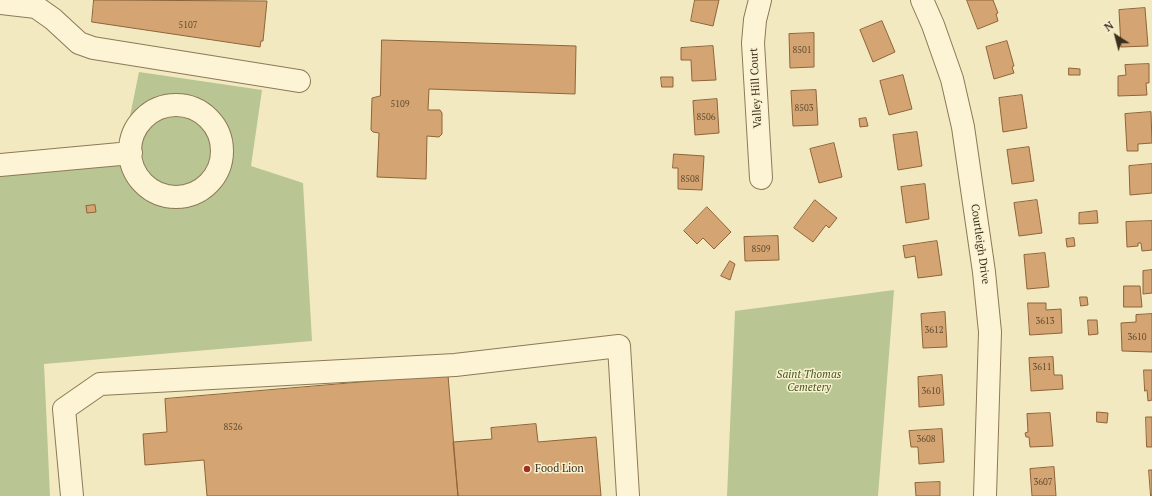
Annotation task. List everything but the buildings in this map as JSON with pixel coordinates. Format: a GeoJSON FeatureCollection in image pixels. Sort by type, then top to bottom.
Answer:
{"type":"FeatureCollection","features":[{"type":"Feature","properties":{"kind":"street","name":"Valley Hill Court"},"geometry":{"type":"LineString","coordinates":[[760,0],[755,20],[753,43],[761,178]]}},
{"type":"Feature","properties":{"kind":"street","name":"Courtleigh Drive"},"geometry":{"type":"LineString","coordinates":[[922,0],[933,25],[954,86],[963,127],[984,272],[990,332],[985,496]]}},
{"type":"Feature","properties":{"kind":"street"},"geometry":{"type":"LineString","coordinates":[[0,3],[36,6],[45,12],[79,43],[92,48],[299,81]]}},
{"type":"Feature","properties":{"kind":"street"},"geometry":{"type":"LineString","coordinates":[[182,105],[196,109],[211,121],[220,138],[222,152],[220,164],[214,177],[204,187],[189,194],[177,196],[164,195],[151,189],[141,180],[133,165],[130,153],[136,128],[144,118],[154,110],[168,106],[182,105]]}},
{"type":"Feature","properties":{"kind":"street"},"geometry":{"type":"LineString","coordinates":[[0,166],[130,153]]}},
{"type":"Feature","properties":{"kind":"street"},"geometry":{"type":"LineString","coordinates":[[72,496],[64,409],[100,384],[454,365],[619,346],[628,496]]}},
{"type":"Feature","properties":{"kind":"green space"},"geometry":{"type":"Polygon","coordinates":[[[139,72],[262,90],[251,166],[303,183],[312,341],[44,364],[50,496],[0,496],[0,173],[120,165],[139,72]]]}},
{"type":"Feature","properties":{"kind":"green space","name":"Saint Thomas Cemetery"},"geometry":{"type":"Polygon","coordinates":[[[894,290],[878,496],[727,496],[735,311],[894,290]]]}},
{"type":"Feature","properties":{"kind":"place","name":"Food Lion"},"geometry":{"type":"Point","coordinates":[527,469]}}]}
